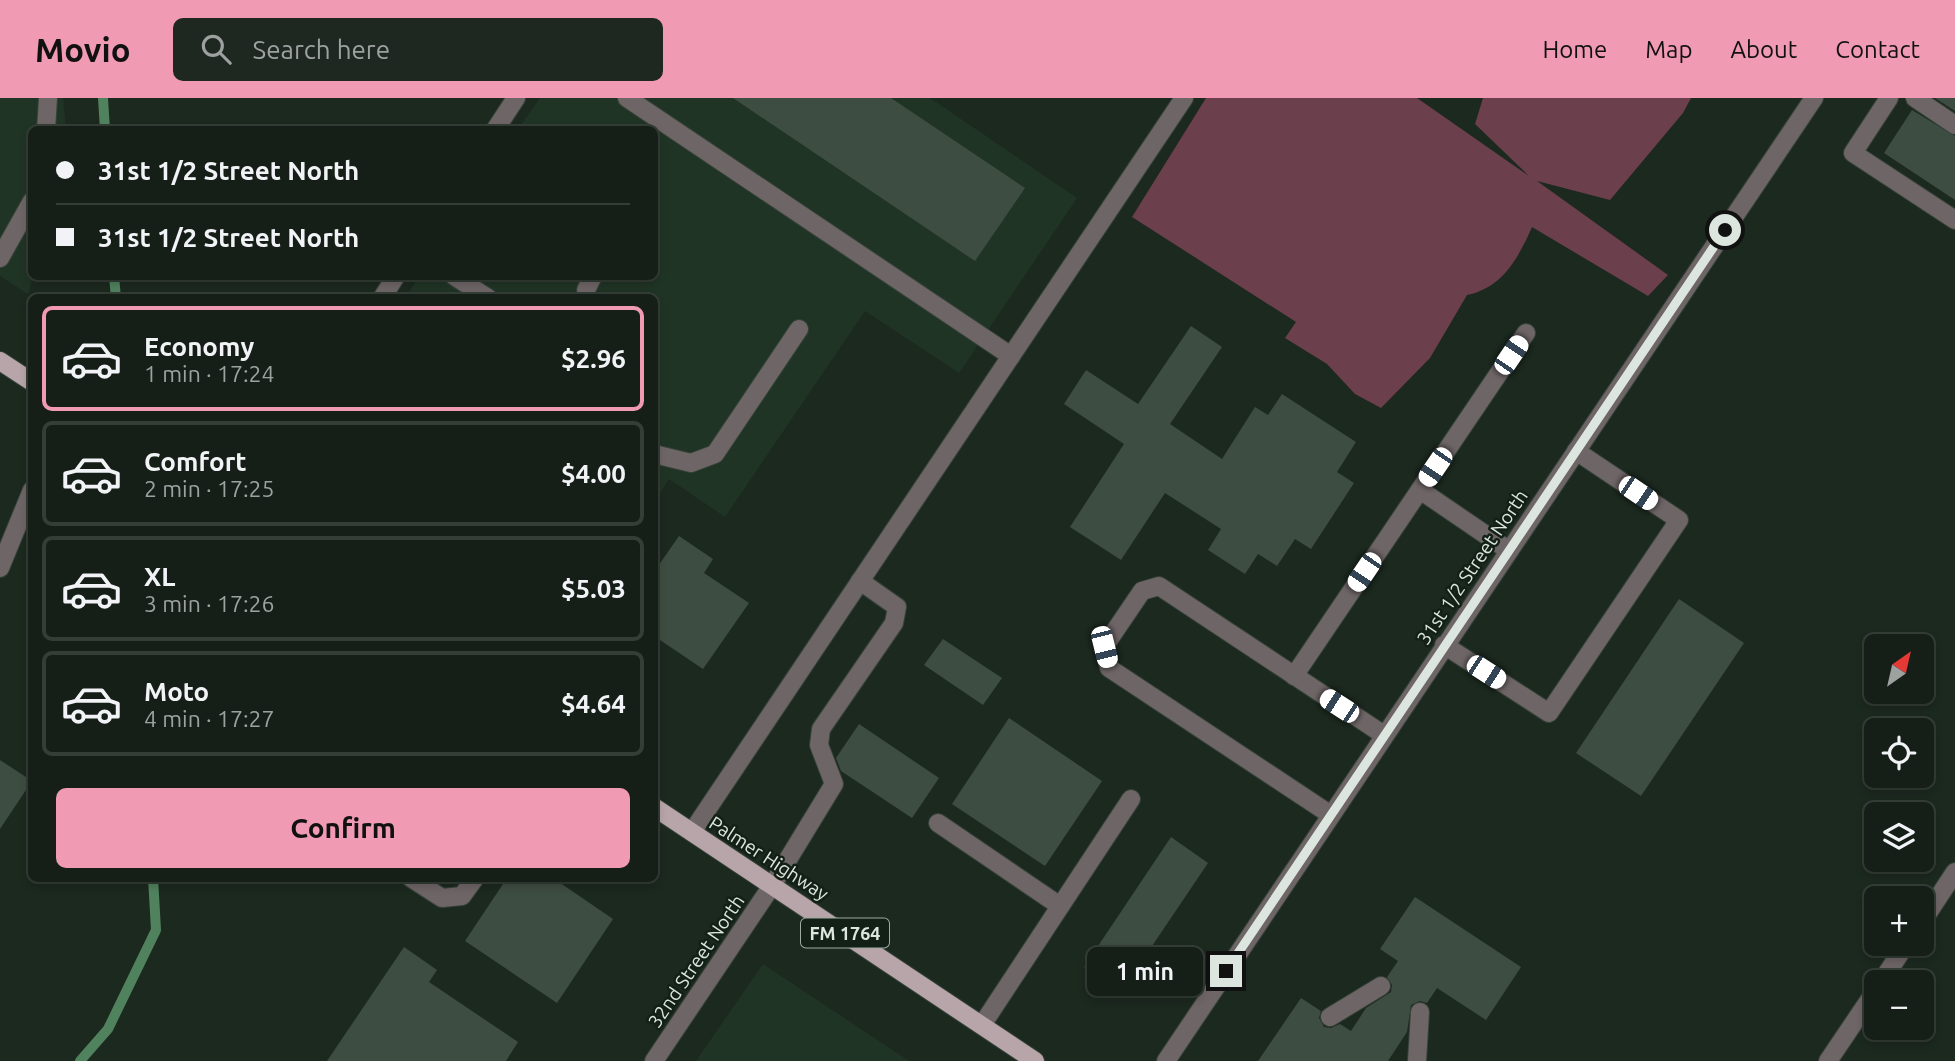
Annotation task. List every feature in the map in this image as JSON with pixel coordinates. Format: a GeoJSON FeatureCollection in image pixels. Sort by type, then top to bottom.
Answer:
{"type":"FeatureCollection","features":[{"type":"Feature","properties":{"kind":"main road"},"geometry":{"type":"LineString","coordinates":[[0,361],[28,379]]}},
{"type":"Feature","properties":{"kind":"main road","name":"Palmer Highway"},"geometry":{"type":"LineString","coordinates":[[658,810],[1035,1061]]}},
{"type":"Feature","properties":{"kind":"street"},"geometry":{"type":"LineString","coordinates":[[46,126],[48,98]]}},
{"type":"Feature","properties":{"kind":"street"},"geometry":{"type":"LineString","coordinates":[[498,126],[516,98]]}},
{"type":"Feature","properties":{"kind":"street"},"geometry":{"type":"LineString","coordinates":[[627,98],[1011,356]]}},
{"type":"Feature","properties":{"kind":"street"},"geometry":{"type":"LineString","coordinates":[[692,832],[1184,98]]}},
{"type":"Feature","properties":{"kind":"street","name":"31st 1/2 Street North"},"geometry":{"type":"LineString","coordinates":[[1166,1061],[1814,98]]}},
{"type":"Feature","properties":{"kind":"street"},"geometry":{"type":"LineString","coordinates":[[1889,98],[1853,153],[1955,220]]}},
{"type":"Feature","properties":{"kind":"street"},"geometry":{"type":"LineString","coordinates":[[1915,98],[1955,124]]}},
{"type":"Feature","properties":{"kind":"street"},"geometry":{"type":"LineString","coordinates":[[0,258],[28,208]]}},
{"type":"Feature","properties":{"kind":"street"},"geometry":{"type":"LineString","coordinates":[[460,280],[482,294]]}},
{"type":"Feature","properties":{"kind":"street"},"geometry":{"type":"LineString","coordinates":[[658,455],[691,463],[715,454],[799,329]]}},
{"type":"Feature","properties":{"kind":"street"},"geometry":{"type":"LineString","coordinates":[[1294,676],[1526,333]]}},
{"type":"Feature","properties":{"kind":"street"},"geometry":{"type":"LineString","coordinates":[[1444,645],[1549,713],[1564,691],[1679,520],[1576,451]]}},
{"type":"Feature","properties":{"kind":"street"},"geometry":{"type":"LineString","coordinates":[[1420,490],[1508,550]]}},
{"type":"Feature","properties":{"kind":"street"},"geometry":{"type":"LineString","coordinates":[[0,568],[8,524],[28,496]]}},
{"type":"Feature","properties":{"kind":"street","name":"32nd Street North"},"geometry":{"type":"LineString","coordinates":[[654,1061],[773,884],[834,784],[819,745],[821,729],[894,623],[897,607],[860,581]]}},
{"type":"Feature","properties":{"kind":"street"},"geometry":{"type":"LineString","coordinates":[[1331,815],[1109,668],[1104,647],[1142,592],[1158,586],[1384,735]]}},
{"type":"Feature","properties":{"kind":"street"},"geometry":{"type":"LineString","coordinates":[[982,1025],[1131,799]]}},
{"type":"Feature","properties":{"kind":"street"},"geometry":{"type":"LineString","coordinates":[[938,823],[1060,906]]}},
{"type":"Feature","properties":{"kind":"street"},"geometry":{"type":"LineString","coordinates":[[1934,904],[1955,872]]}},
{"type":"Feature","properties":{"kind":"street"},"geometry":{"type":"LineString","coordinates":[[417,882],[442,898],[462,896],[472,882]]}},
{"type":"Feature","properties":{"kind":"street"},"geometry":{"type":"LineString","coordinates":[[1330,1017],[1381,986]]}},
{"type":"Feature","properties":{"kind":"street"},"geometry":{"type":"LineString","coordinates":[[1828,1061],[1864,1008]]}},
{"type":"Feature","properties":{"kind":"street"},"geometry":{"type":"LineString","coordinates":[[1417,1061],[1420,1012]]}},
{"type":"Feature","properties":{"kind":"shaded area"},"geometry":{"type":"Polygon","coordinates":[[[0,98],[63,98],[66,126],[28,126],[28,280],[32,280],[28,294],[0,276],[0,98]]]}},
{"type":"Feature","properties":{"kind":"shaded area"},"geometry":{"type":"Polygon","coordinates":[[[540,98],[930,98],[1077,198],[959,373],[865,311],[725,517],[669,479],[658,496],[658,294],[408,294],[417,280],[658,280],[658,126],[520,126],[540,98]]]}},
{"type":"Feature","properties":{"kind":"shaded area"},"geometry":{"type":"Polygon","coordinates":[[[1206,98],[1417,98],[1529,176],[1475,124],[1483,98],[1691,98],[1683,113],[1610,200],[1537,181],[1668,275],[1648,296],[1532,227],[1515,261],[1490,286],[1467,295],[1430,358],[1381,408],[1355,394],[1327,364],[1285,338],[1296,322],[1132,217],[1206,98]]]}},
{"type":"Feature","properties":{"kind":"shaded area"},"geometry":{"type":"Polygon","coordinates":[[[763,964],[909,1061],[696,1061],[763,964]]]}},
{"type":"Feature","properties":{"kind":"building"},"geometry":{"type":"Polygon","coordinates":[[[733,98],[891,98],[1025,188],[975,261],[733,98]]]}},
{"type":"Feature","properties":{"kind":"building"},"geometry":{"type":"Polygon","coordinates":[[[1935,98],[1955,98],[1955,111],[1935,98]]]}},
{"type":"Feature","properties":{"kind":"building"},"geometry":{"type":"Polygon","coordinates":[[[1912,110],[1955,136],[1955,200],[1884,153],[1912,110]]]}},
{"type":"Feature","properties":{"kind":"building"},"geometry":{"type":"Polygon","coordinates":[[[1191,326],[1222,347],[1170,424],[1222,459],[1255,407],[1268,415],[1282,394],[1356,442],[1337,472],[1354,483],[1311,549],[1295,539],[1277,566],[1258,554],[1245,574],[1208,550],[1221,529],[1165,493],[1121,560],[1070,527],[1124,444],[1064,404],[1086,370],[1138,404],[1191,326]]]}},
{"type":"Feature","properties":{"kind":"building"},"geometry":{"type":"Polygon","coordinates":[[[679,536],[713,559],[704,573],[749,603],[703,669],[658,639],[658,566],[679,536]]]}},
{"type":"Feature","properties":{"kind":"building"},"geometry":{"type":"Polygon","coordinates":[[[1679,599],[1744,643],[1641,796],[1576,753],[1679,599]]]}},
{"type":"Feature","properties":{"kind":"building"},"geometry":{"type":"Polygon","coordinates":[[[943,639],[1002,678],[983,705],[924,665],[943,639]]]}},
{"type":"Feature","properties":{"kind":"building"},"geometry":{"type":"Polygon","coordinates":[[[1009,718],[1102,781],[1045,866],[952,804],[1009,718]]]}},
{"type":"Feature","properties":{"kind":"building"},"geometry":{"type":"Polygon","coordinates":[[[859,724],[939,778],[912,818],[841,771],[836,758],[859,724]]]}},
{"type":"Feature","properties":{"kind":"building"},"geometry":{"type":"Polygon","coordinates":[[[0,760],[28,778],[28,787],[0,829],[0,760]]]}},
{"type":"Feature","properties":{"kind":"building"},"geometry":{"type":"Polygon","coordinates":[[[1171,837],[1208,863],[1121,992],[1084,967],[1171,837]]]}},
{"type":"Feature","properties":{"kind":"building"},"geometry":{"type":"Polygon","coordinates":[[[504,882],[559,882],[613,919],[557,1003],[465,941],[504,882]]]}},
{"type":"Feature","properties":{"kind":"building"},"geometry":{"type":"Polygon","coordinates":[[[1415,897],[1521,967],[1486,1020],[1437,988],[1427,1003],[1420,1001],[1411,1005],[1407,1032],[1388,1061],[1258,1061],[1301,998],[1321,1011],[1319,1018],[1324,1027],[1331,1028],[1340,1024],[1351,1031],[1366,1008],[1391,992],[1392,985],[1387,977],[1398,961],[1380,949],[1415,897]]]}},
{"type":"Feature","properties":{"kind":"building"},"geometry":{"type":"Polygon","coordinates":[[[404,947],[437,970],[429,982],[518,1042],[506,1061],[327,1061],[404,947]]]}},
{"type":"Feature","properties":{"kind":"waterway"},"geometry":{"type":"LineString","coordinates":[[103,98],[105,126]]}},
{"type":"Feature","properties":{"kind":"waterway"},"geometry":{"type":"LineString","coordinates":[[114,280],[116,294]]}},
{"type":"Feature","properties":{"kind":"waterway"},"geometry":{"type":"LineString","coordinates":[[80,1061],[108,1029],[156,930],[153,882]]}},
{"type":"Feature","properties":{"kind":"route"},"geometry":{"type":"LineString","coordinates":[[1226,971],[1725,230]]}}]}
